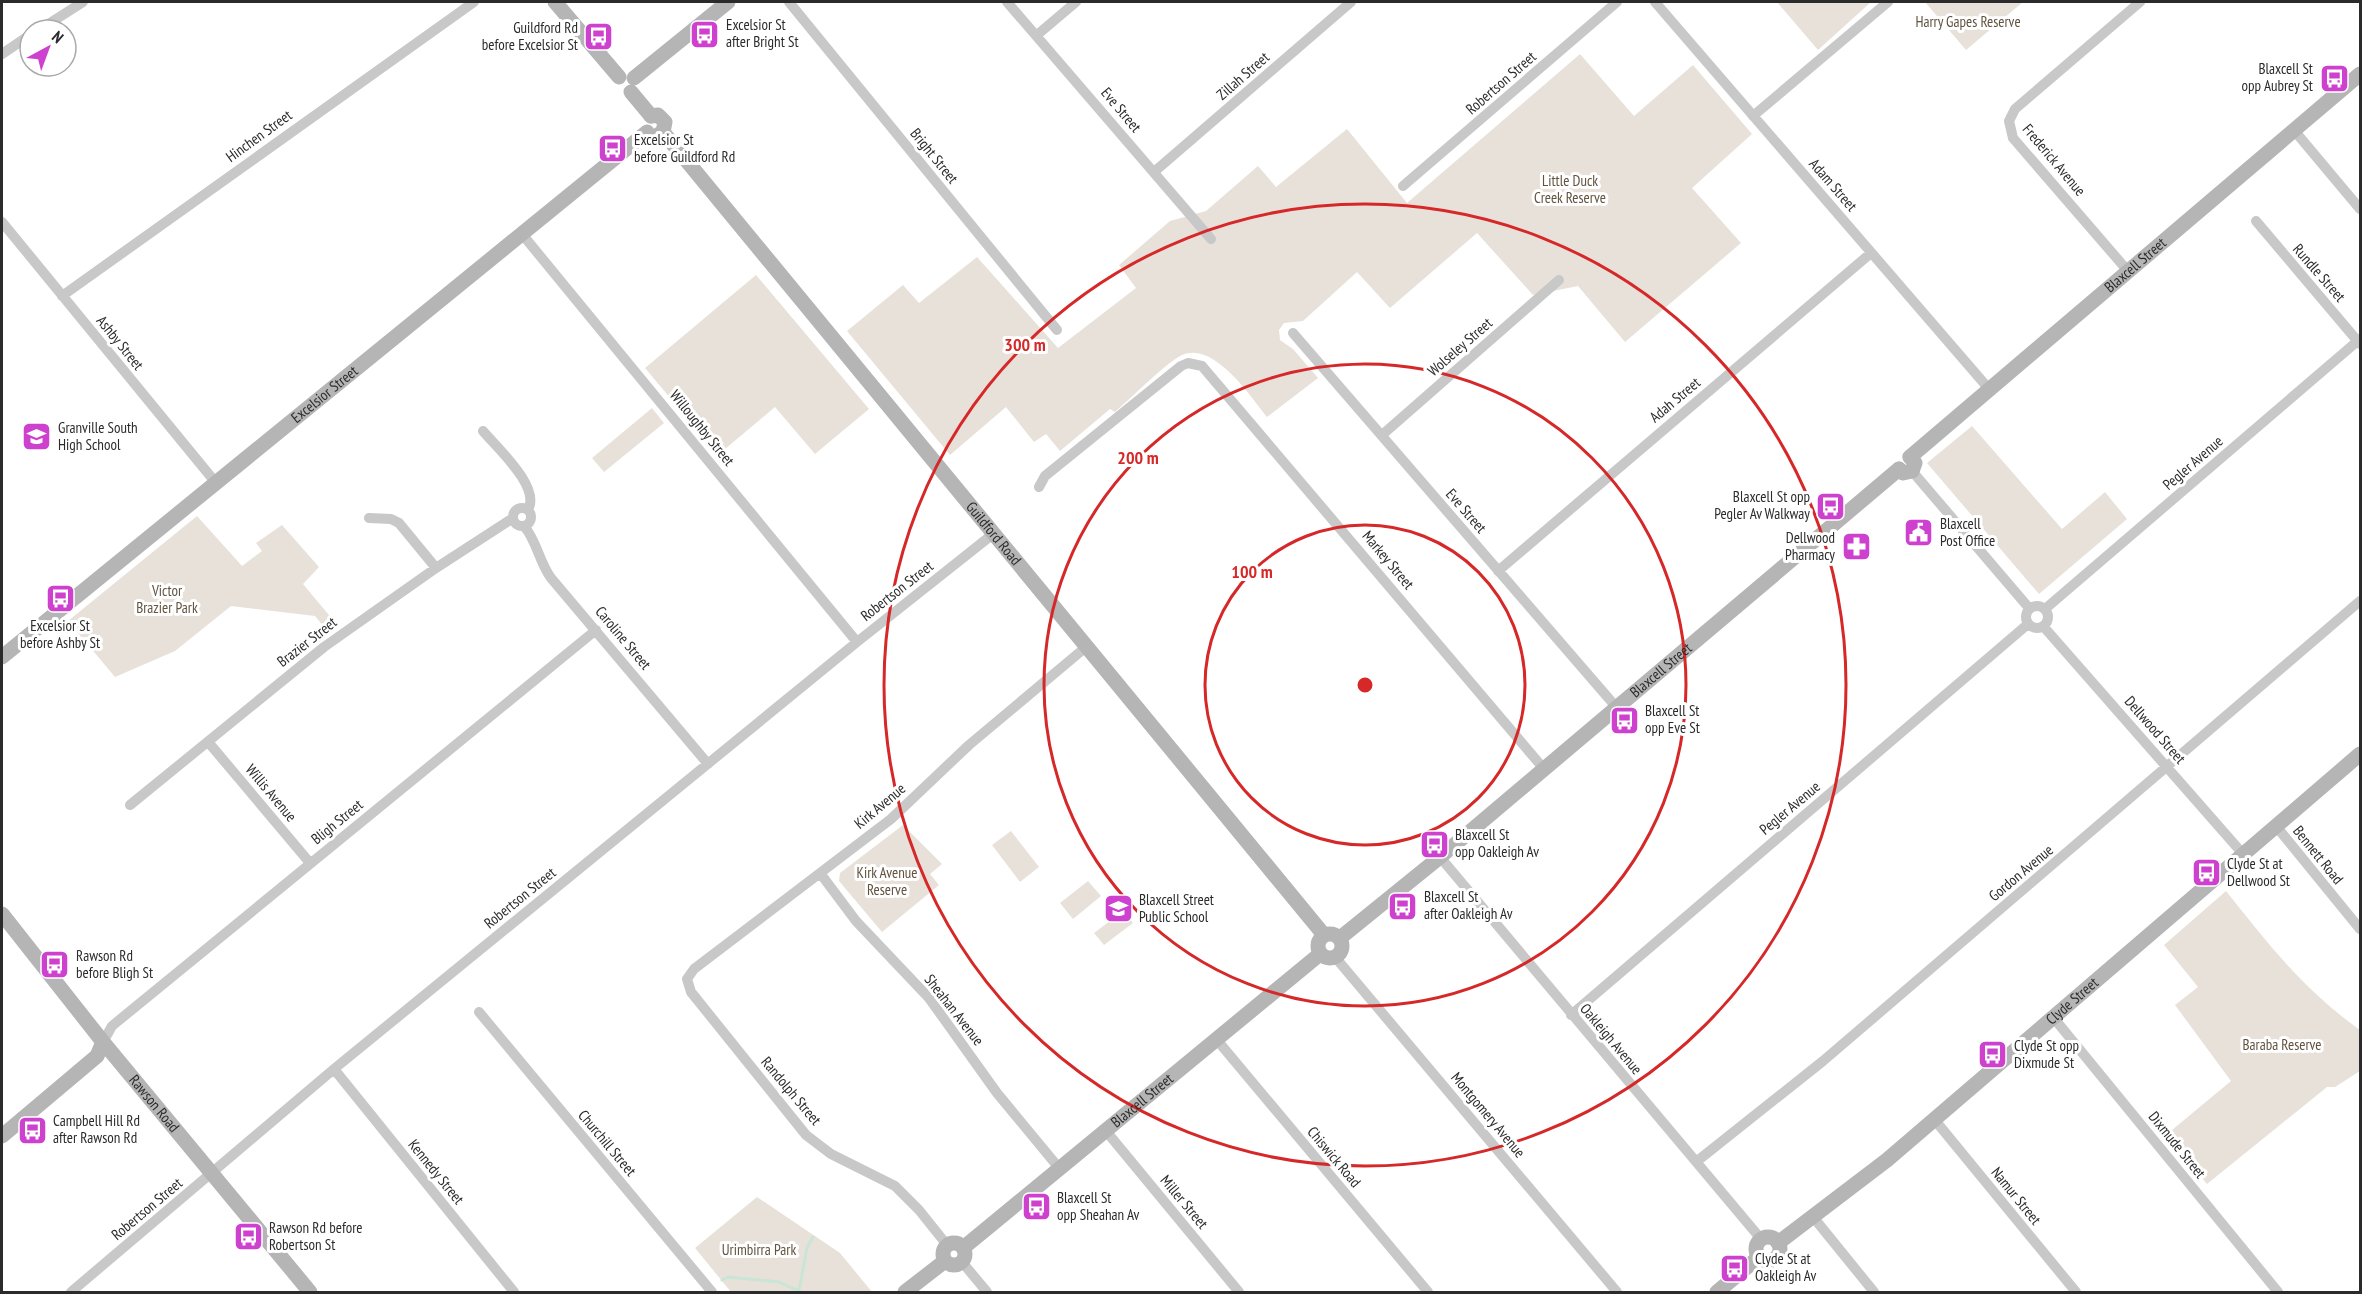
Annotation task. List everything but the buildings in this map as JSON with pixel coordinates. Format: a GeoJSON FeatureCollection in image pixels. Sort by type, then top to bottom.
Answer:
{"type":"FeatureCollection","features":[{"type":"Feature","properties":{"kind":"street"},"geometry":{"type":"LineString","coordinates":[[58,18],[83,2]]}},
{"type":"Feature","properties":{"kind":"street","name":"Hinchen Street"},"geometry":{"type":"LineString","coordinates":[[62,296],[474,2]]}},
{"type":"Feature","properties":{"kind":"street"},"geometry":{"type":"LineString","coordinates":[[555,2],[628,83],[649,124]]}},
{"type":"Feature","properties":{"kind":"street"},"geometry":{"type":"LineString","coordinates":[[628,83],[729,2]]}},
{"type":"Feature","properties":{"kind":"street","name":"Bright Street"},"geometry":{"type":"LineString","coordinates":[[789,2],[1057,330]]}},
{"type":"Feature","properties":{"kind":"street","name":"Eve Street"},"geometry":{"type":"LineString","coordinates":[[1007,2],[1211,239]]}},
{"type":"Feature","properties":{"kind":"street"},"geometry":{"type":"LineString","coordinates":[[1037,35],[1076,2]]}},
{"type":"Feature","properties":{"kind":"street","name":"Zillah Street"},"geometry":{"type":"LineString","coordinates":[[1154,172],[1351,2]]}},
{"type":"Feature","properties":{"kind":"street","name":"Robertson Street"},"geometry":{"type":"LineString","coordinates":[[1403,186],[1617,2]]}},
{"type":"Feature","properties":{"kind":"street","name":"Adam Street"},"geometry":{"type":"LineString","coordinates":[[1655,2],[1989,389]]}},
{"type":"Feature","properties":{"kind":"street"},"geometry":{"type":"LineString","coordinates":[[1753,116],[1888,2]]}},
{"type":"Feature","properties":{"kind":"street","name":"Frederick Avenue"},"geometry":{"type":"LineString","coordinates":[[2127,270],[2013,138],[2009,121],[2015,109],[2140,2]]}},
{"type":"Feature","properties":{"kind":"street"},"geometry":{"type":"LineString","coordinates":[[2,54],[18,43]]}},
{"type":"Feature","properties":{"kind":"street","name":"Blaxcell Street"},"geometry":{"type":"LineString","coordinates":[[1340,938],[1440,857],[1907,465],[1989,389],[2127,270],[2361,74]]}},
{"type":"Feature","properties":{"kind":"street","name":"Guildford Road"},"geometry":{"type":"LineString","coordinates":[[649,124],[658,116],[663,119],[666,126],[663,132],[1324,935]]}},
{"type":"Feature","properties":{"kind":"street","name":"Excelsior Street"},"geometry":{"type":"LineString","coordinates":[[2,657],[522,234],[649,124]]}},
{"type":"Feature","properties":{"kind":"street"},"geometry":{"type":"LineString","coordinates":[[2293,129],[2361,208]]}},
{"type":"Feature","properties":{"kind":"street","name":"Rundle Street"},"geometry":{"type":"LineString","coordinates":[[2256,221],[2360,342]]}},
{"type":"Feature","properties":{"kind":"street","name":"Ashby Street"},"geometry":{"type":"LineString","coordinates":[[2,222],[216,483]]}},
{"type":"Feature","properties":{"kind":"street","name":"Willoughby Street"},"geometry":{"type":"LineString","coordinates":[[522,234],[857,642]]}},
{"type":"Feature","properties":{"kind":"street","name":"Adah Street"},"geometry":{"type":"LineString","coordinates":[[1498,571],[1871,252]]}},
{"type":"Feature","properties":{"kind":"street","name":"Wolseley Street"},"geometry":{"type":"LineString","coordinates":[[1382,435],[1559,280]]}},
{"type":"Feature","properties":{"kind":"street","name":"Eve Street"},"geometry":{"type":"LineString","coordinates":[[1293,333],[1617,708]]}},
{"type":"Feature","properties":{"kind":"street","name":"Pegler Avenue"},"geometry":{"type":"LineString","coordinates":[[2045,609],[2360,342]]}},
{"type":"Feature","properties":{"kind":"street","name":"Markey Street"},"geometry":{"type":"LineString","coordinates":[[1039,487],[1045,476],[1181,366],[1195,363],[1208,371],[1544,769]]}},
{"type":"Feature","properties":{"kind":"street"},"geometry":{"type":"LineString","coordinates":[[483,431],[529,486],[532,498],[528,510],[531,518],[524,526],[517,524],[513,518],[517,510],[528,510]]}},
{"type":"Feature","properties":{"kind":"street"},"geometry":{"type":"LineString","coordinates":[[1907,465],[2030,608]]}},
{"type":"Feature","properties":{"kind":"street"},"geometry":{"type":"LineString","coordinates":[[369,518],[391,519],[399,523],[436,568]]}},
{"type":"Feature","properties":{"kind":"street","name":"Brazier Street"},"geometry":{"type":"LineString","coordinates":[[130,805],[324,647],[436,568],[513,518]]}},
{"type":"Feature","properties":{"kind":"street","name":"Caroline Street"},"geometry":{"type":"LineString","coordinates":[[524,526],[531,534],[547,572],[708,764]]}},
{"type":"Feature","properties":{"kind":"street","name":"Robertson Street"},"geometry":{"type":"LineString","coordinates":[[71,1293],[334,1069],[857,642],[993,534]]}},
{"type":"Feature","properties":{"kind":"street","name":"Gordon Avenue"},"geometry":{"type":"LineString","coordinates":[[1696,1162],[1823,1061],[2361,601]]}},
{"type":"Feature","properties":{"kind":"street"},"geometry":{"type":"LineString","coordinates":[[2038,606],[2045,609],[2048,620],[2043,626],[2034,628],[2028,624],[2026,614],[2030,608],[2038,606]]}},
{"type":"Feature","properties":{"kind":"street","name":"Pegler Avenue"},"geometry":{"type":"LineString","coordinates":[[1571,1015],[2028,624]]}},
{"type":"Feature","properties":{"kind":"street","name":"Dellwood Street"},"geometry":{"type":"LineString","coordinates":[[2043,626],[2244,854]]}},
{"type":"Feature","properties":{"kind":"street","name":"Bligh Street"},"geometry":{"type":"LineString","coordinates":[[103,1042],[112,1026],[596,630]]}},
{"type":"Feature","properties":{"kind":"street","name":"Kirk Avenue"},"geometry":{"type":"LineString","coordinates":[[687,980],[694,969],[891,819],[995,723],[1086,647]]}},
{"type":"Feature","properties":{"kind":"street","name":"Willis Avenue"},"geometry":{"type":"LineString","coordinates":[[209,742],[310,863]]}},
{"type":"Feature","properties":{"kind":"street","name":"Clyde Street"},"geometry":{"type":"LineString","coordinates":[[1778,1243],[1814,1218],[1934,1119],[2361,754]]}},
{"type":"Feature","properties":{"kind":"street","name":"Bennett Road"},"geometry":{"type":"LineString","coordinates":[[2276,826],[2361,929]]}},
{"type":"Feature","properties":{"kind":"street","name":"Oakleigh Avenue"},"geometry":{"type":"LineString","coordinates":[[1440,857],[1761,1239]]}},
{"type":"Feature","properties":{"kind":"street","name":"Sheahan Avenue"},"geometry":{"type":"LineString","coordinates":[[820,873],[856,921],[928,998],[997,1093],[1059,1168]]}},
{"type":"Feature","properties":{"kind":"street","name":"Rawson Road"},"geometry":{"type":"LineString","coordinates":[[4,921],[310,1293]]}},
{"type":"Feature","properties":{"kind":"street"},"geometry":{"type":"LineString","coordinates":[[1334,934],[1340,938],[1343,947],[1328,956],[1319,941],[1324,935],[1334,934]]}},
{"type":"Feature","properties":{"kind":"street","name":"Blaxcell Street"},"geometry":{"type":"LineString","coordinates":[[963,1255],[1059,1168],[1217,1040],[1328,956]]}},
{"type":"Feature","properties":{"kind":"street","name":"Montgomery Avenue"},"geometry":{"type":"LineString","coordinates":[[1328,956],[1617,1293]]}},
{"type":"Feature","properties":{"kind":"street","name":"Randolph Street"},"geometry":{"type":"LineString","coordinates":[[687,980],[691,992],[806,1135],[823,1149],[895,1186],[910,1200],[947,1245]]}},
{"type":"Feature","properties":{"kind":"street","name":"Churchill Street"},"geometry":{"type":"LineString","coordinates":[[479,1012],[712,1293]]}},
{"type":"Feature","properties":{"kind":"street","name":"Dixmude Street"},"geometry":{"type":"LineString","coordinates":[[2053,1017],[2278,1293]]}},
{"type":"Feature","properties":{"kind":"street","name":"Chiswick Road"},"geometry":{"type":"LineString","coordinates":[[1217,1040],[1428,1293]]}},
{"type":"Feature","properties":{"kind":"street"},"geometry":{"type":"LineString","coordinates":[[2,1136],[98,1056],[103,1042]]}},
{"type":"Feature","properties":{"kind":"street","name":"Kennedy Street"},"geometry":{"type":"LineString","coordinates":[[334,1069],[514,1293]]}},
{"type":"Feature","properties":{"kind":"street","name":"Namur Street"},"geometry":{"type":"LineString","coordinates":[[1934,1119],[2076,1293]]}},
{"type":"Feature","properties":{"kind":"street","name":"Miller Street"},"geometry":{"type":"LineString","coordinates":[[1106,1131],[1239,1293]]}},
{"type":"Feature","properties":{"kind":"street"},"geometry":{"type":"LineString","coordinates":[[1814,1218],[1874,1293]]}},
{"type":"Feature","properties":{"kind":"street"},"geometry":{"type":"LineString","coordinates":[[1773,1238],[1778,1243],[1779,1251],[1776,1257],[1770,1260],[1759,1257],[1756,1245],[1761,1239],[1773,1238]]}},
{"type":"Feature","properties":{"kind":"street"},"geometry":{"type":"LineString","coordinates":[[963,1255],[953,1265],[945,1261],[942,1255],[947,1245],[954,1242],[963,1255],[987,1293]]}},
{"type":"Feature","properties":{"kind":"street"},"geometry":{"type":"LineString","coordinates":[[1717,1293],[1759,1257]]}},
{"type":"Feature","properties":{"kind":"street"},"geometry":{"type":"LineString","coordinates":[[905,1293],[945,1261]]}},
{"type":"Feature","properties":{"kind":"green space"},"geometry":{"type":"Polygon","coordinates":[[[1777,2],[1871,2],[1818,50],[1777,2]]]}},
{"type":"Feature","properties":{"kind":"green space","name":"Harry Gapes Reserve"},"geometry":{"type":"Polygon","coordinates":[[[1925,2],[2023,2],[1966,50],[1925,2]]]}},
{"type":"Feature","properties":{"kind":"green space","name":"Little Duck Creek Reserve"},"geometry":{"type":"Polygon","coordinates":[[[1580,54],[1634,116],[1693,65],[1752,134],[1692,188],[1741,243],[1625,342],[1578,286],[1533,295],[1477,233],[1390,308],[1357,272],[1303,321],[1284,323],[1279,330],[1280,340],[1293,349],[1318,378],[1267,417],[1230,373],[1206,356],[1194,353],[1182,355],[1176,359],[1115,412],[1110,409],[1060,451],[1046,434],[1034,442],[1006,407],[950,455],[847,331],[903,285],[919,303],[977,257],[1058,348],[1136,288],[1119,265],[1170,221],[1206,211],[1258,166],[1276,187],[1347,129],[1407,203],[1580,54]]]}},
{"type":"Feature","properties":{"kind":"green space"},"geometry":{"type":"Polygon","coordinates":[[[756,275],[869,409],[815,454],[775,407],[718,455],[645,368],[756,275]]]}},
{"type":"Feature","properties":{"kind":"green space"},"geometry":{"type":"Polygon","coordinates":[[[652,408],[664,423],[604,472],[592,458],[652,408]]]}},
{"type":"Feature","properties":{"kind":"green space"},"geometry":{"type":"Polygon","coordinates":[[[1972,426],[2062,529],[2105,492],[2127,519],[2039,594],[1927,463],[1972,426]]]}},
{"type":"Feature","properties":{"kind":"green space","name":"Victor Brazier Park"},"geometry":{"type":"Polygon","coordinates":[[[197,516],[242,566],[262,551],[256,543],[282,525],[319,567],[303,584],[339,627],[330,634],[315,616],[231,606],[175,651],[115,677],[68,621],[197,516]]]}},
{"type":"Feature","properties":{"kind":"green space","name":"Kirk Avenue Reserve"},"geometry":{"type":"Polygon","coordinates":[[[903,825],[942,864],[930,874],[939,885],[882,932],[839,881],[840,873],[903,825]]]}},
{"type":"Feature","properties":{"kind":"green space"},"geometry":{"type":"Polygon","coordinates":[[[1011,831],[1039,867],[1020,882],[992,845],[1011,831]]]}},
{"type":"Feature","properties":{"kind":"green space"},"geometry":{"type":"Polygon","coordinates":[[[1088,881],[1101,896],[1073,919],[1060,903],[1088,881]]]}},
{"type":"Feature","properties":{"kind":"green space","name":"Baraba Reserve"},"geometry":{"type":"Polygon","coordinates":[[[2226,891],[2272,948],[2304,982],[2321,999],[2360,1030],[2360,1071],[2335,1087],[2327,1087],[2207,1184],[2166,1135],[2231,1081],[2175,1005],[2198,987],[2164,945],[2226,891]]]}},
{"type":"Feature","properties":{"kind":"green space"},"geometry":{"type":"Polygon","coordinates":[[[1123,911],[1133,923],[1104,945],[1094,933],[1123,911]]]}},
{"type":"Feature","properties":{"kind":"green space","name":"Urimbirra Park"},"geometry":{"type":"Polygon","coordinates":[[[757,1197],[840,1253],[872,1292],[731,1292],[695,1248],[757,1197]]]}},
{"type":"Feature","properties":{"kind":"waterway"},"geometry":{"type":"LineString","coordinates":[[799,1290],[807,1248],[813,1237]]}},
{"type":"Feature","properties":{"kind":"waterway"},"geometry":{"type":"LineString","coordinates":[[722,1280],[728,1277],[779,1282],[801,1292]]}},
{"type":"Feature","properties":{"kind":"place","name":"Excelsior St after Bright St"},"geometry":{"type":"Point","coordinates":[705,34]}},
{"type":"Feature","properties":{"kind":"place","name":"Guildford Rd before Excelsior St"},"geometry":{"type":"Point","coordinates":[599,37]}},
{"type":"Feature","properties":{"kind":"place","name":"Blaxcell St opp Aubrey St"},"geometry":{"type":"Point","coordinates":[2334,78]}},
{"type":"Feature","properties":{"kind":"place","name":"Excelsior St before Guildford Rd"},"geometry":{"type":"Point","coordinates":[613,149]}},
{"type":"Feature","properties":{"kind":"place","name":"Granville South High School"},"geometry":{"type":"Point","coordinates":[37,437]}},
{"type":"Feature","properties":{"kind":"place","name":"Blaxcell St opp Pegler Av Walkway"},"geometry":{"type":"Point","coordinates":[1831,506]}},
{"type":"Feature","properties":{"kind":"place","name":"Blaxcell Post Office"},"geometry":{"type":"Point","coordinates":[1919,533]}},
{"type":"Feature","properties":{"kind":"place","name":"Dellwood Pharmacy"},"geometry":{"type":"Point","coordinates":[1856,547]}},
{"type":"Feature","properties":{"kind":"place","name":"Excelsior St before Ashby St"},"geometry":{"type":"Point","coordinates":[60,599]}},
{"type":"Feature","properties":{"kind":"place","name":"Blaxcell St opp Eve St"},"geometry":{"type":"Point","coordinates":[1624,720]}},
{"type":"Feature","properties":{"kind":"place","name":"Blaxcell St opp Oakleigh Av"},"geometry":{"type":"Point","coordinates":[1434,844]}},
{"type":"Feature","properties":{"kind":"place","name":"Clyde St at Dellwood St"},"geometry":{"type":"Point","coordinates":[2206,873]}},
{"type":"Feature","properties":{"kind":"place","name":"Blaxcell St after Oakleigh Av"},"geometry":{"type":"Point","coordinates":[1403,906]}},
{"type":"Feature","properties":{"kind":"place","name":"Blaxcell Street Public School"},"geometry":{"type":"Point","coordinates":[1118,909]}},
{"type":"Feature","properties":{"kind":"place","name":"Rawson Rd before Bligh St"},"geometry":{"type":"Point","coordinates":[55,965]}},
{"type":"Feature","properties":{"kind":"place","name":"Clyde St opp Dixmude St"},"geometry":{"type":"Point","coordinates":[1993,1055]}},
{"type":"Feature","properties":{"kind":"place","name":"Campbell Hill Rd after Rawson Rd"},"geometry":{"type":"Point","coordinates":[32,1130]}},
{"type":"Feature","properties":{"kind":"place","name":"Blaxcell St opp Sheahan Av"},"geometry":{"type":"Point","coordinates":[1036,1207]}},
{"type":"Feature","properties":{"kind":"place","name":"Rawson Rd before Robertson St"},"geometry":{"type":"Point","coordinates":[248,1237]}},
{"type":"Feature","properties":{"kind":"place","name":"Clyde St at Oakleigh Av"},"geometry":{"type":"Point","coordinates":[1734,1268]}}]}
